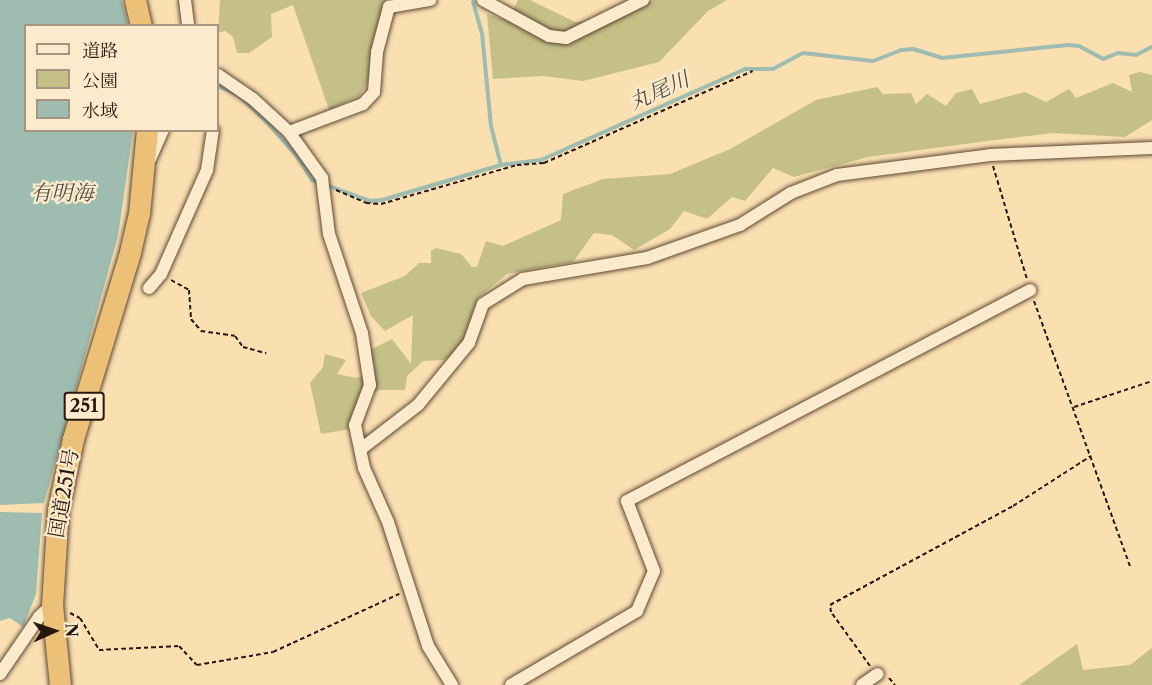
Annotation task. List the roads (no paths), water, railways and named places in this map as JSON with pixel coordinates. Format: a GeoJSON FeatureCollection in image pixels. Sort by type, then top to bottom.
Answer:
{"type":"FeatureCollection","features":[{"type":"Feature","properties":{"kind":"highway"},"geometry":{"type":"LineString","coordinates":[[135,0],[141,24]]}},
{"type":"Feature","properties":{"kind":"highway","name":"国道251号"},"geometry":{"type":"LineString","coordinates":[[60,685],[52,605],[58,510],[74,439],[130,252],[144,172],[147,132]]}},
{"type":"Feature","properties":{"kind":"street"},"geometry":{"type":"LineString","coordinates":[[185,0],[188,24]]}},
{"type":"Feature","properties":{"kind":"street"},"geometry":{"type":"LineString","coordinates":[[289,132],[363,104],[374,92],[377,52],[390,4],[430,0]]}},
{"type":"Feature","properties":{"kind":"street"},"geometry":{"type":"LineString","coordinates":[[483,0],[549,36],[566,38],[643,0]]}},
{"type":"Feature","properties":{"kind":"street"},"geometry":{"type":"LineString","coordinates":[[219,76],[238,87],[289,132],[324,183],[329,234],[362,333],[370,385],[356,426],[364,468],[388,522],[428,646],[452,685]]}},
{"type":"Feature","properties":{"kind":"street"},"geometry":{"type":"LineString","coordinates":[[144,172],[162,132]]}},
{"type":"Feature","properties":{"kind":"street"},"geometry":{"type":"LineString","coordinates":[[149,288],[161,274],[207,170],[213,132]]}},
{"type":"Feature","properties":{"kind":"street"},"geometry":{"type":"LineString","coordinates":[[361,449],[418,405],[469,343],[483,304],[514,284],[647,258],[740,225],[791,193],[837,175],[990,155],[1152,148]]}},
{"type":"Feature","properties":{"kind":"street"},"geometry":{"type":"LineString","coordinates":[[511,685],[637,611],[654,571],[627,501],[1030,290]]}},
{"type":"Feature","properties":{"kind":"street"},"geometry":{"type":"LineString","coordinates":[[0,674],[39,617],[52,605]]}},
{"type":"Feature","properties":{"kind":"street"},"geometry":{"type":"LineString","coordinates":[[862,685],[878,674]]}},
{"type":"Feature","properties":{"kind":"water","name":"有明海"},"geometry":{"type":"Polygon","coordinates":[[[0,0],[122,0],[128,24],[24,24],[24,132],[133,132],[118,236],[44,503],[0,505],[0,0]]]}},
{"type":"Feature","properties":{"kind":"water"},"geometry":{"type":"Polygon","coordinates":[[[0,512],[42,513],[36,594],[23,627],[10,618],[0,621],[0,512]]]}},
{"type":"Feature","properties":{"kind":"waterway"},"geometry":{"type":"LineString","coordinates":[[473,2],[482,33],[491,126],[501,165]]}},
{"type":"Feature","properties":{"kind":"waterway","name":"丸尾川"},"geometry":{"type":"LineString","coordinates":[[219,86],[238,95],[267,122],[296,155],[312,180],[370,201],[382,200],[501,165],[541,160],[745,69],[773,69],[803,53],[873,61],[901,50],[913,49],[942,58],[1068,45],[1079,46],[1103,59],[1118,53],[1136,55],[1152,47]]}}]}
